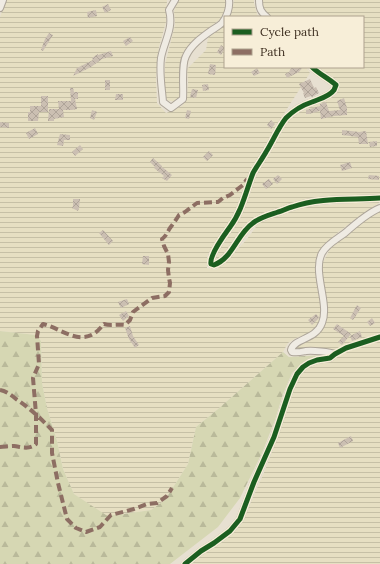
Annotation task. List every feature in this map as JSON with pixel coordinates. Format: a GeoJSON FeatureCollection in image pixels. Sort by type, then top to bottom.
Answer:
{"type":"FeatureCollection","features":[{"type":"Feature","properties":{"kind":"street"},"geometry":{"type":"LineString","coordinates":[[0,8],[3,0]]}},
{"type":"Feature","properties":{"kind":"street"},"geometry":{"type":"LineString","coordinates":[[175,0],[169,10],[171,17],[170,26],[161,59],[164,102],[171,108],[183,99],[183,66],[186,56],[200,38],[222,23],[224,19]]}},
{"type":"Feature","properties":{"kind":"street"},"geometry":{"type":"LineString","coordinates":[[225,16],[230,6],[229,0]]}},
{"type":"Feature","properties":{"kind":"street"},"geometry":{"type":"LineString","coordinates":[[259,0],[261,12],[266,16]]}},
{"type":"Feature","properties":{"kind":"street"},"geometry":{"type":"LineString","coordinates":[[313,68],[336,85],[334,90],[324,97],[300,108],[288,117],[282,124],[253,174],[233,223],[211,258],[211,264],[214,265],[223,260],[251,224],[260,218],[280,212],[292,206],[343,199],[380,198]]}},
{"type":"Feature","properties":{"kind":"street"},"geometry":{"type":"LineString","coordinates":[[335,354],[314,351],[298,353],[292,352],[291,350],[292,346],[296,342],[311,336],[318,330],[322,323],[323,302],[319,270],[322,254],[330,244],[355,224],[380,208]]}},
{"type":"Feature","properties":{"kind":"street"},"geometry":{"type":"LineString","coordinates":[[185,564],[230,531],[240,519],[254,482],[274,437],[290,389],[297,374],[303,367],[317,360],[330,358],[346,348],[380,337]]}},
{"type":"Feature","properties":{"kind":"shaded area"},"geometry":{"type":"Polygon","coordinates":[[[6,0],[167,0],[166,22],[159,47],[156,77],[157,103],[166,113],[182,106],[187,96],[187,69],[206,50],[208,38],[224,24],[224,68],[307,68],[310,73],[276,126],[229,223],[207,256],[207,268],[216,270],[226,262],[247,239],[261,220],[312,206],[380,201],[336,234],[320,251],[316,271],[322,318],[317,327],[308,334],[296,338],[288,343],[283,352],[196,427],[188,464],[165,500],[151,510],[117,515],[105,515],[74,494],[63,469],[57,441],[47,408],[42,383],[41,341],[36,335],[0,331],[0,17],[6,0]]]}},
{"type":"Feature","properties":{"kind":"shaded area"},"geometry":{"type":"Polygon","coordinates":[[[177,0],[227,0],[225,12],[219,20],[195,39],[188,49],[181,95],[175,102],[167,100],[164,90],[165,64],[175,25],[174,11],[177,0]]]}},
{"type":"Feature","properties":{"kind":"shaded area"},"geometry":{"type":"Polygon","coordinates":[[[234,0],[254,0],[258,16],[228,16],[234,0]]]}},
{"type":"Feature","properties":{"kind":"shaded area"},"geometry":{"type":"Polygon","coordinates":[[[263,0],[380,0],[380,194],[327,197],[298,202],[256,216],[245,226],[221,259],[215,261],[214,257],[232,228],[242,208],[258,169],[289,118],[298,111],[336,95],[338,84],[316,68],[364,68],[364,16],[270,16],[263,9],[263,0]]]}},
{"type":"Feature","properties":{"kind":"shaded area"},"geometry":{"type":"Polygon","coordinates":[[[380,212],[380,334],[353,343],[338,350],[297,350],[295,348],[301,342],[313,338],[324,326],[326,311],[322,264],[330,249],[361,223],[380,212]]]}},
{"type":"Feature","properties":{"kind":"shaded area"},"geometry":{"type":"Polygon","coordinates":[[[380,340],[380,564],[189,564],[237,529],[244,518],[265,470],[285,417],[294,385],[300,374],[315,363],[332,360],[347,350],[380,340]]]}},
{"type":"Feature","properties":{"kind":"green space"},"geometry":{"type":"Polygon","coordinates":[[[0,331],[36,335],[41,341],[42,383],[63,469],[74,494],[106,515],[117,515],[151,510],[165,500],[188,464],[196,427],[283,352],[289,357],[322,355],[305,362],[292,373],[262,453],[240,498],[218,527],[170,564],[0,564],[0,331]]]}},
{"type":"Feature","properties":{"kind":"building"},"geometry":{"type":"Polygon","coordinates":[[[108,4],[111,10],[105,13],[102,7],[108,4]]]}},
{"type":"Feature","properties":{"kind":"building"},"geometry":{"type":"Polygon","coordinates":[[[96,10],[97,16],[88,18],[87,12],[96,10]]]}},
{"type":"Feature","properties":{"kind":"building"},"geometry":{"type":"Polygon","coordinates":[[[49,33],[53,35],[43,51],[41,50],[49,33]]]}},
{"type":"Feature","properties":{"kind":"building"},"geometry":{"type":"Polygon","coordinates":[[[130,37],[133,41],[126,46],[123,41],[130,37]]]}},
{"type":"Feature","properties":{"kind":"building"},"geometry":{"type":"Polygon","coordinates":[[[221,45],[224,47],[221,55],[217,52],[221,45]]]}},
{"type":"Feature","properties":{"kind":"building"},"geometry":{"type":"Polygon","coordinates":[[[111,51],[113,56],[102,59],[91,67],[73,76],[77,68],[93,60],[92,58],[98,54],[111,51]]]}},
{"type":"Feature","properties":{"kind":"building"},"geometry":{"type":"Polygon","coordinates":[[[210,64],[216,65],[215,75],[208,74],[210,64]]]}},
{"type":"Feature","properties":{"kind":"building"},"geometry":{"type":"Polygon","coordinates":[[[257,68],[260,73],[254,76],[251,72],[257,68]]]}},
{"type":"Feature","properties":{"kind":"building"},"geometry":{"type":"Polygon","coordinates":[[[291,68],[302,68],[299,72],[287,78],[285,74],[289,72],[291,68]]]}},
{"type":"Feature","properties":{"kind":"building"},"geometry":{"type":"Polygon","coordinates":[[[310,79],[314,88],[316,87],[319,93],[312,97],[305,98],[299,84],[310,79]]]}},
{"type":"Feature","properties":{"kind":"building"},"geometry":{"type":"Polygon","coordinates":[[[105,80],[110,80],[110,90],[105,90],[105,80]]]}},
{"type":"Feature","properties":{"kind":"building"},"geometry":{"type":"Polygon","coordinates":[[[208,84],[209,90],[203,91],[202,85],[208,84]]]}},
{"type":"Feature","properties":{"kind":"building"},"geometry":{"type":"Polygon","coordinates":[[[70,88],[73,88],[74,92],[78,92],[78,99],[75,99],[77,109],[63,110],[64,117],[54,119],[54,121],[48,121],[49,109],[59,109],[58,101],[71,101],[70,88]]]}},
{"type":"Feature","properties":{"kind":"building"},"geometry":{"type":"Polygon","coordinates":[[[192,89],[198,90],[196,98],[190,97],[192,89]]]}},
{"type":"Feature","properties":{"kind":"building"},"geometry":{"type":"Polygon","coordinates":[[[116,94],[123,94],[123,100],[115,100],[116,94]]]}},
{"type":"Feature","properties":{"kind":"building"},"geometry":{"type":"Polygon","coordinates":[[[41,96],[48,96],[48,112],[39,112],[38,121],[28,121],[30,106],[41,106],[41,96]]]}},
{"type":"Feature","properties":{"kind":"building"},"geometry":{"type":"Polygon","coordinates":[[[344,98],[347,108],[347,115],[321,119],[320,111],[306,114],[306,110],[320,106],[320,104],[326,102],[329,111],[340,110],[337,101],[344,98]]]}},
{"type":"Feature","properties":{"kind":"building"},"geometry":{"type":"Polygon","coordinates":[[[92,110],[97,112],[94,120],[90,118],[92,110]]]}},
{"type":"Feature","properties":{"kind":"building"},"geometry":{"type":"Polygon","coordinates":[[[187,110],[191,111],[189,119],[185,118],[187,110]]]}},
{"type":"Feature","properties":{"kind":"building"},"geometry":{"type":"Polygon","coordinates":[[[271,120],[275,124],[271,129],[267,125],[271,120]]]}},
{"type":"Feature","properties":{"kind":"building"},"geometry":{"type":"Polygon","coordinates":[[[0,122],[9,123],[9,128],[0,127],[0,122]]]}},
{"type":"Feature","properties":{"kind":"building"},"geometry":{"type":"Polygon","coordinates":[[[35,128],[38,134],[29,139],[26,133],[35,128]]]}},
{"type":"Feature","properties":{"kind":"building"},"geometry":{"type":"Polygon","coordinates":[[[342,130],[359,132],[366,131],[368,144],[359,144],[358,137],[342,135],[342,130]]]}},
{"type":"Feature","properties":{"kind":"building"},"geometry":{"type":"Polygon","coordinates":[[[60,134],[70,135],[70,140],[64,140],[63,146],[57,145],[60,134]]]}},
{"type":"Feature","properties":{"kind":"building"},"geometry":{"type":"Polygon","coordinates":[[[377,141],[377,146],[370,147],[369,142],[377,141]]]}},
{"type":"Feature","properties":{"kind":"building"},"geometry":{"type":"Polygon","coordinates":[[[80,145],[83,149],[75,156],[72,152],[80,145]]]}},
{"type":"Feature","properties":{"kind":"building"},"geometry":{"type":"Polygon","coordinates":[[[209,151],[213,155],[207,161],[203,157],[209,151]]]}},
{"type":"Feature","properties":{"kind":"building"},"geometry":{"type":"Polygon","coordinates":[[[153,158],[172,175],[167,181],[162,178],[164,176],[154,168],[155,167],[150,162],[153,158]]]}},
{"type":"Feature","properties":{"kind":"building"},"geometry":{"type":"Polygon","coordinates":[[[350,162],[352,168],[342,171],[340,165],[350,162]]]}},
{"type":"Feature","properties":{"kind":"building"},"geometry":{"type":"Polygon","coordinates":[[[278,175],[282,179],[277,184],[273,179],[278,175]]]}},
{"type":"Feature","properties":{"kind":"building"},"geometry":{"type":"Polygon","coordinates":[[[369,175],[379,176],[379,180],[368,179],[369,175]]]}},
{"type":"Feature","properties":{"kind":"building"},"geometry":{"type":"Polygon","coordinates":[[[269,179],[273,184],[266,189],[262,184],[269,179]]]}},
{"type":"Feature","properties":{"kind":"building"},"geometry":{"type":"Polygon","coordinates":[[[73,199],[80,199],[78,211],[72,208],[73,199]]]}},
{"type":"Feature","properties":{"kind":"building"},"geometry":{"type":"Polygon","coordinates":[[[103,230],[113,241],[109,245],[99,233],[103,230]]]}},
{"type":"Feature","properties":{"kind":"building"},"geometry":{"type":"Polygon","coordinates":[[[143,256],[149,256],[149,265],[142,264],[143,256]]]}},
{"type":"Feature","properties":{"kind":"building"},"geometry":{"type":"Polygon","coordinates":[[[127,299],[129,304],[121,308],[118,302],[127,299]]]}},
{"type":"Feature","properties":{"kind":"building"},"geometry":{"type":"Polygon","coordinates":[[[357,305],[361,308],[353,320],[350,318],[357,305]]]}},
{"type":"Feature","properties":{"kind":"building"},"geometry":{"type":"Polygon","coordinates":[[[126,311],[129,316],[123,321],[119,315],[126,311]]]}},
{"type":"Feature","properties":{"kind":"building"},"geometry":{"type":"Polygon","coordinates":[[[316,314],[319,317],[312,325],[308,320],[316,314]]]}},
{"type":"Feature","properties":{"kind":"building"},"geometry":{"type":"Polygon","coordinates":[[[372,318],[375,323],[370,326],[367,322],[372,318]]]}},
{"type":"Feature","properties":{"kind":"building"},"geometry":{"type":"Polygon","coordinates":[[[337,324],[351,334],[342,345],[338,342],[344,336],[333,329],[337,324]]]}},
{"type":"Feature","properties":{"kind":"building"},"geometry":{"type":"Polygon","coordinates":[[[130,326],[133,336],[139,345],[135,348],[129,339],[125,328],[130,326]]]}},
{"type":"Feature","properties":{"kind":"building"},"geometry":{"type":"Polygon","coordinates":[[[360,331],[362,337],[352,341],[350,336],[360,331]]]}},
{"type":"Feature","properties":{"kind":"building"},"geometry":{"type":"Polygon","coordinates":[[[351,436],[353,441],[340,448],[338,443],[351,436]]]}},
{"type":"Feature","properties":{"kind":"marked path"},"geometry":{"type":"LineString","coordinates":[[0,447],[14,446],[28,448],[36,444],[36,414],[33,378],[39,364],[37,336],[38,331],[43,324],[69,334],[82,337],[95,333],[104,324],[125,325],[130,320],[133,312],[152,298],[165,296],[169,292],[170,283],[168,254],[162,239],[179,215],[197,203],[218,202],[243,185],[247,179]]}},
{"type":"Feature","properties":{"kind":"marked path"},"geometry":{"type":"LineString","coordinates":[[0,390],[8,393],[26,406],[52,430],[52,453],[58,483],[67,519],[76,528],[86,532],[100,527],[111,515],[147,504],[157,503],[167,496],[172,488]]}},
{"type":"Feature","properties":{"kind":"cycle path"},"geometry":{"type":"LineString","coordinates":[[313,68],[336,85],[334,90],[327,96],[298,108],[283,122],[253,173],[238,214],[212,255],[211,264],[214,265],[226,257],[243,233],[256,221],[265,216],[290,207],[313,202],[380,198]]}},
{"type":"Feature","properties":{"kind":"cycle path"},"geometry":{"type":"LineString","coordinates":[[185,564],[230,531],[240,519],[254,482],[274,437],[290,389],[297,374],[303,367],[317,360],[330,358],[346,348],[380,337]]}}]}
